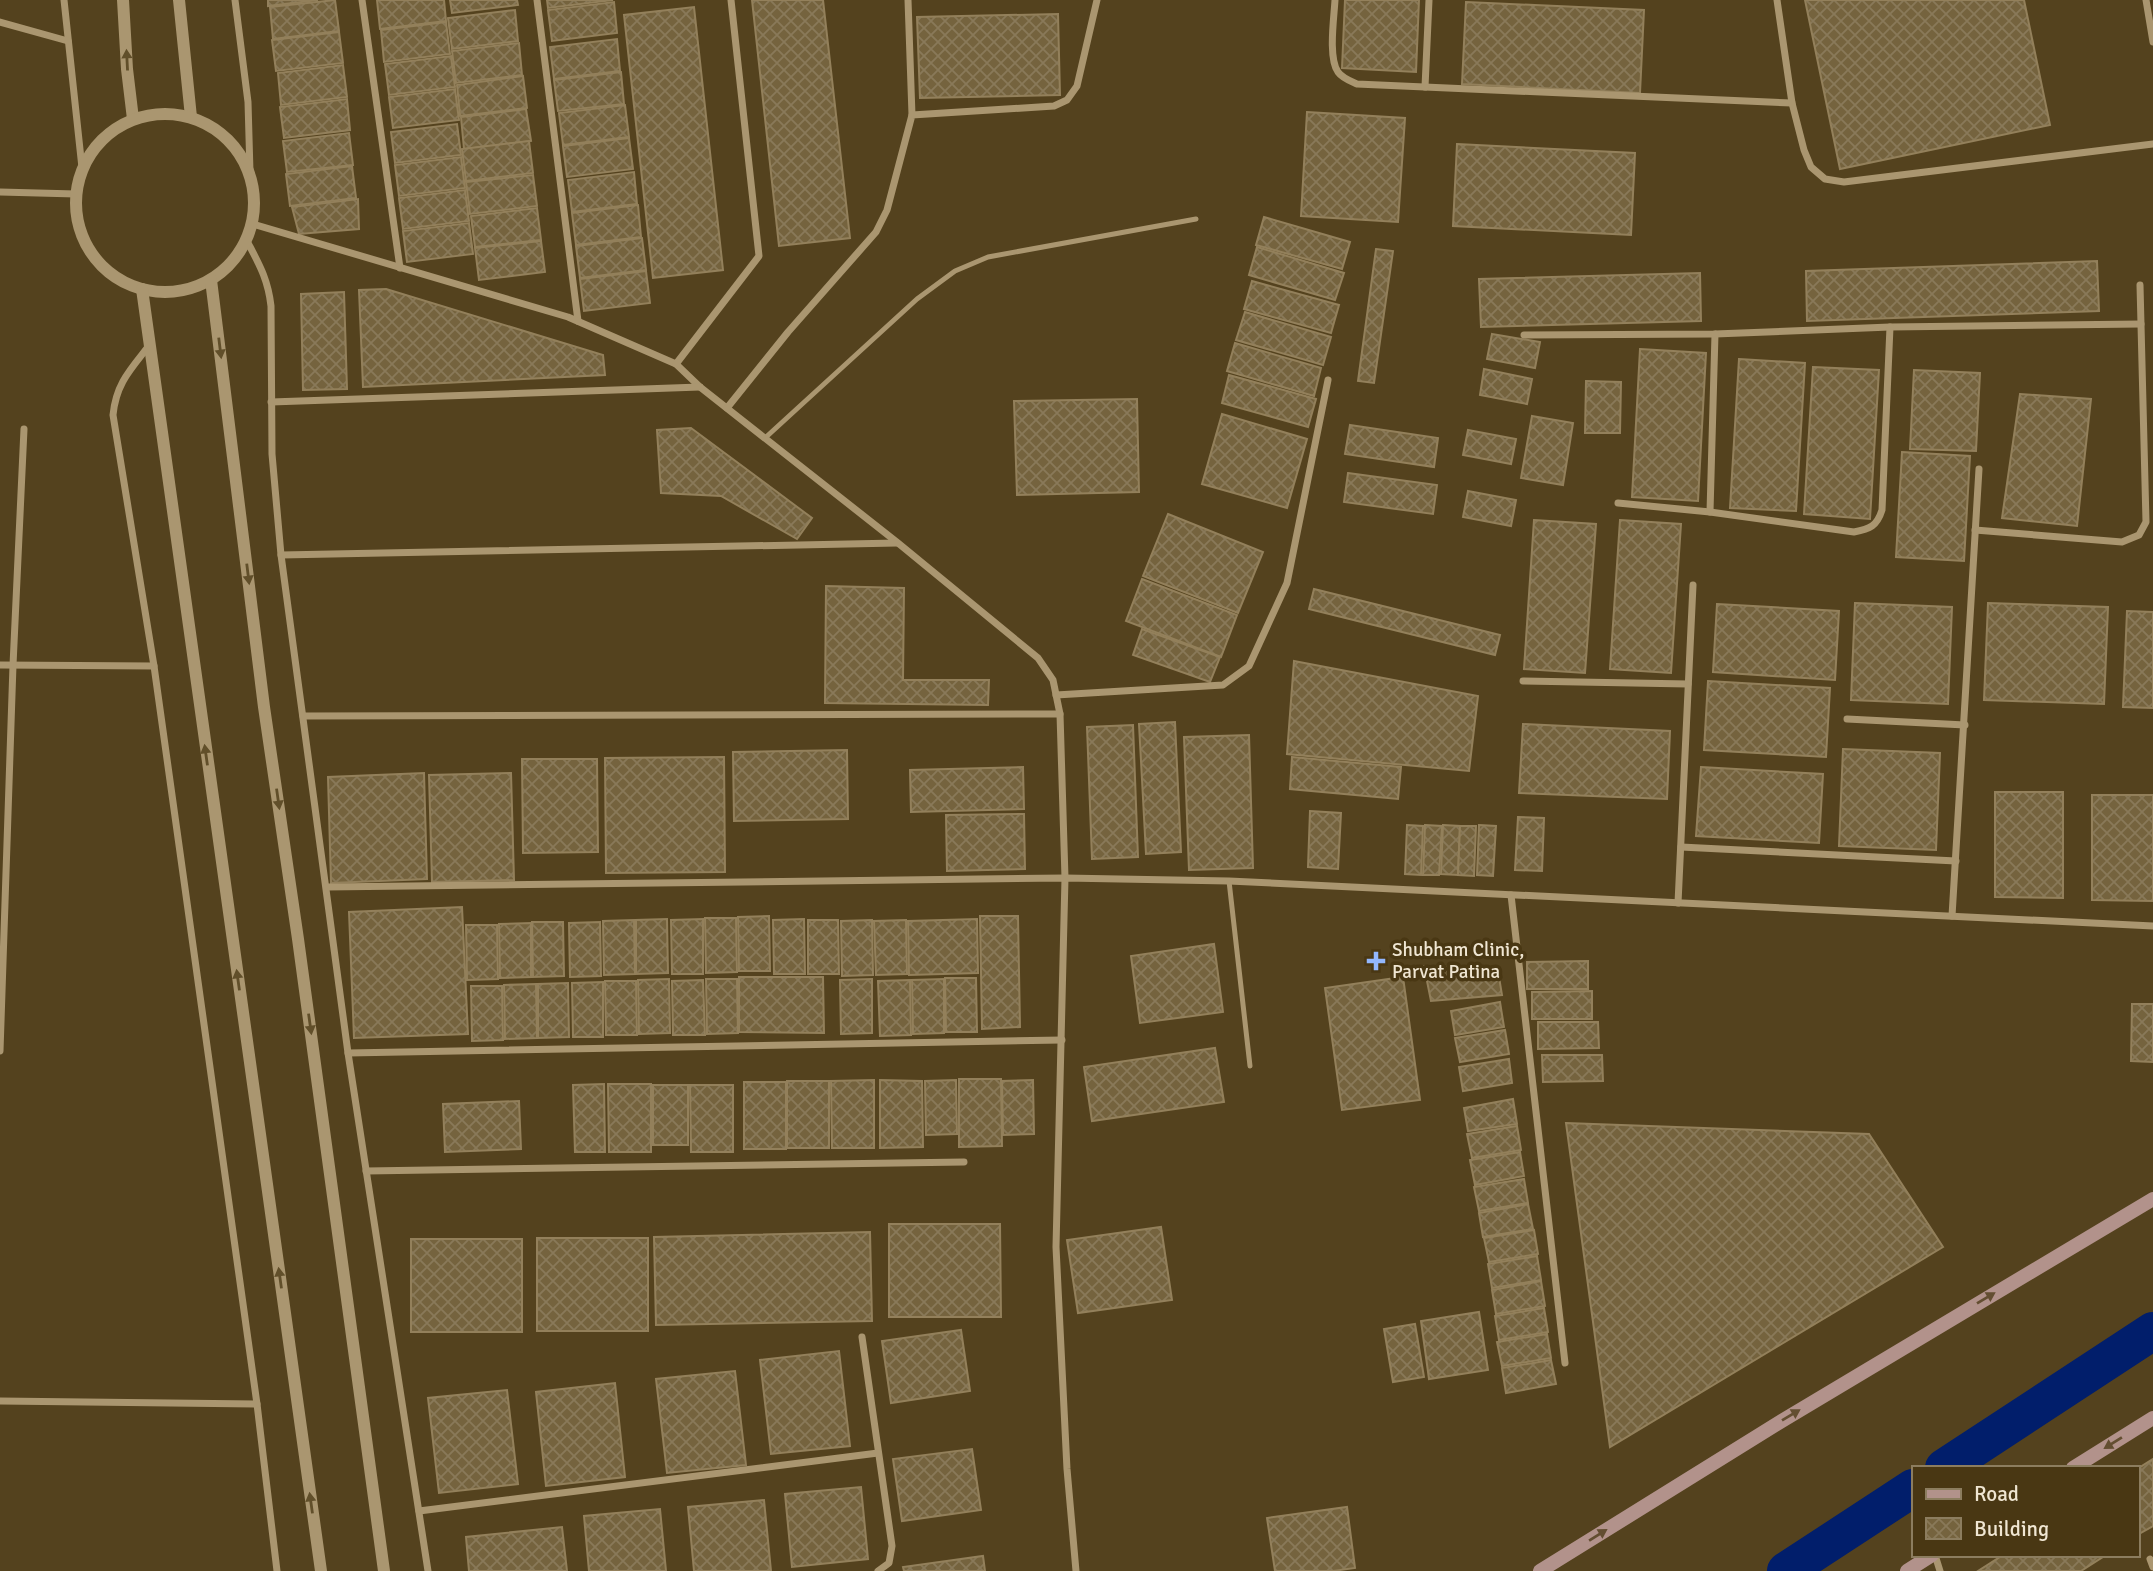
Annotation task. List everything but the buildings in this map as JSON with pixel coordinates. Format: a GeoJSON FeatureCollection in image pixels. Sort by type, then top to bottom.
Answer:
{"type":"FeatureCollection","features":[{"type":"Feature","properties":{"kind":"main road"},"geometry":{"type":"LineString","coordinates":[[1540,1571],[1784,1419],[2153,1199]]}},
{"type":"Feature","properties":{"kind":"main road"},"geometry":{"type":"LineString","coordinates":[[2076,1466],[2153,1418]]}},
{"type":"Feature","properties":{"kind":"main road"},"geometry":{"type":"LineString","coordinates":[[1908,1571],[1930,1557]]}},
{"type":"Feature","properties":{"kind":"street"},"geometry":{"type":"LineString","coordinates":[[64,0],[82,168]]}},
{"type":"Feature","properties":{"kind":"street"},"geometry":{"type":"LineString","coordinates":[[124,0],[127,69],[133,119]]}},
{"type":"Feature","properties":{"kind":"street"},"geometry":{"type":"LineString","coordinates":[[179,0],[191,117]]}},
{"type":"Feature","properties":{"kind":"street"},"geometry":{"type":"LineString","coordinates":[[235,0],[248,102],[250,173],[256,198],[253,224],[238,256],[226,270],[189,289],[166,292],[142,289],[120,280],[101,265],[86,244],[77,220],[76,194],[82,168],[93,148],[111,131],[133,119],[162,113],[191,117],[217,129],[238,149],[250,173]]}},
{"type":"Feature","properties":{"kind":"street"},"geometry":{"type":"LineString","coordinates":[[362,0],[400,268]]}},
{"type":"Feature","properties":{"kind":"street"},"geometry":{"type":"LineString","coordinates":[[537,0],[578,321]]}},
{"type":"Feature","properties":{"kind":"street"},"geometry":{"type":"LineString","coordinates":[[676,364],[759,256],[731,0]]}},
{"type":"Feature","properties":{"kind":"street"},"geometry":{"type":"LineString","coordinates":[[727,408],[788,332],[876,232],[887,210],[912,115],[908,0]]}},
{"type":"Feature","properties":{"kind":"street"},"geometry":{"type":"LineString","coordinates":[[912,115],[1054,106],[1068,100],[1077,86],[1097,0]]}},
{"type":"Feature","properties":{"kind":"street"},"geometry":{"type":"LineString","coordinates":[[1335,0],[1333,55],[1339,73],[1357,84],[1792,103]]}},
{"type":"Feature","properties":{"kind":"street"},"geometry":{"type":"LineString","coordinates":[[1425,87],[1429,0]]}},
{"type":"Feature","properties":{"kind":"street"},"geometry":{"type":"LineString","coordinates":[[1777,0],[1792,103],[1811,167],[1825,179],[1844,182],[2153,144]]}},
{"type":"Feature","properties":{"kind":"street"},"geometry":{"type":"LineString","coordinates":[[2147,0],[2153,42]]}},
{"type":"Feature","properties":{"kind":"street"},"geometry":{"type":"LineString","coordinates":[[0,22],[68,41]]}},
{"type":"Feature","properties":{"kind":"street"},"geometry":{"type":"LineString","coordinates":[[0,192],[76,194]]}},
{"type":"Feature","properties":{"kind":"street"},"geometry":{"type":"LineString","coordinates":[[253,224],[578,321],[676,364],[700,387],[898,543],[1038,658],[1053,680],[1060,714],[1065,878],[1056,1247],[1067,1469],[1076,1571]]}},
{"type":"Feature","properties":{"kind":"street"},"geometry":{"type":"LineString","coordinates":[[247,241],[269,287],[272,454],[281,555],[348,1054],[428,1571]]}},
{"type":"Feature","properties":{"kind":"street"},"geometry":{"type":"LineString","coordinates":[[211,280],[264,707],[384,1571]]}},
{"type":"Feature","properties":{"kind":"street"},"geometry":{"type":"LineString","coordinates":[[1975,530],[2122,542],[2139,536],[2146,522],[2140,285]]}},
{"type":"Feature","properties":{"kind":"street"},"geometry":{"type":"LineString","coordinates":[[142,289],[321,1571]]}},
{"type":"Feature","properties":{"kind":"street"},"geometry":{"type":"LineString","coordinates":[[1524,335],[1715,334],[1890,327],[2141,324]]}},
{"type":"Feature","properties":{"kind":"street"},"geometry":{"type":"LineString","coordinates":[[1618,503],[1710,512],[1854,532],[1867,530],[1878,522],[1882,510],[1890,327]]}},
{"type":"Feature","properties":{"kind":"street"},"geometry":{"type":"LineString","coordinates":[[1710,512],[1715,334]]}},
{"type":"Feature","properties":{"kind":"street"},"geometry":{"type":"LineString","coordinates":[[149,346],[123,380],[114,398],[113,415],[154,666],[257,1404],[277,1571]]}},
{"type":"Feature","properties":{"kind":"street"},"geometry":{"type":"LineString","coordinates":[[1056,695],[1223,685],[1249,666],[1287,583],[1328,380]]}},
{"type":"Feature","properties":{"kind":"street"},"geometry":{"type":"LineString","coordinates":[[2142,387],[2153,386]]}},
{"type":"Feature","properties":{"kind":"street"},"geometry":{"type":"LineString","coordinates":[[271,402],[700,387]]}},
{"type":"Feature","properties":{"kind":"street"},"geometry":{"type":"LineString","coordinates":[[0,1051],[23,429]]}},
{"type":"Feature","properties":{"kind":"street"},"geometry":{"type":"LineString","coordinates":[[1952,916],[1979,469]]}},
{"type":"Feature","properties":{"kind":"street"},"geometry":{"type":"LineString","coordinates":[[281,555],[898,543]]}},
{"type":"Feature","properties":{"kind":"street"},"geometry":{"type":"LineString","coordinates":[[1678,902],[1693,585]]}},
{"type":"Feature","properties":{"kind":"street"},"geometry":{"type":"LineString","coordinates":[[0,665],[154,666]]}},
{"type":"Feature","properties":{"kind":"street"},"geometry":{"type":"LineString","coordinates":[[1523,681],[1688,684]]}},
{"type":"Feature","properties":{"kind":"street"},"geometry":{"type":"LineString","coordinates":[[303,716],[1060,714]]}},
{"type":"Feature","properties":{"kind":"street"},"geometry":{"type":"LineString","coordinates":[[1847,719],[1965,725]]}},
{"type":"Feature","properties":{"kind":"street"},"geometry":{"type":"LineString","coordinates":[[1681,847],[1956,861]]}},
{"type":"Feature","properties":{"kind":"street"},"geometry":{"type":"LineString","coordinates":[[327,887],[1065,878],[1229,881],[2153,926]]}},
{"type":"Feature","properties":{"kind":"street"},"geometry":{"type":"LineString","coordinates":[[1511,895],[1565,1363]]}},
{"type":"Feature","properties":{"kind":"street"},"geometry":{"type":"LineString","coordinates":[[348,1054],[1062,1040]]}},
{"type":"Feature","properties":{"kind":"street"},"geometry":{"type":"LineString","coordinates":[[366,1171],[964,1162]]}},
{"type":"Feature","properties":{"kind":"street"},"geometry":{"type":"LineString","coordinates":[[862,1337],[892,1546],[889,1563],[878,1571]]}},
{"type":"Feature","properties":{"kind":"street"},"geometry":{"type":"LineString","coordinates":[[0,1401],[257,1404]]}},
{"type":"Feature","properties":{"kind":"street"},"geometry":{"type":"LineString","coordinates":[[419,1511],[878,1453]]}},
{"type":"Feature","properties":{"kind":"lane"},"geometry":{"type":"LineString","coordinates":[[765,438],[917,299],[955,271],[988,257],[1196,219]]}},
{"type":"Feature","properties":{"kind":"lane"},"geometry":{"type":"LineString","coordinates":[[1229,881],[1251,1066]]}},
{"type":"Feature","properties":{"kind":"waterway"},"geometry":{"type":"LineString","coordinates":[[1947,1466],[2153,1331]]}},
{"type":"Feature","properties":{"kind":"waterway"},"geometry":{"type":"LineString","coordinates":[[1786,1571],[1912,1489]]}},
{"type":"Feature","properties":{"kind":"place","name":"Shubham Clinic, Parvat Patina"},"geometry":{"type":"Point","coordinates":[1376,961]}}]}
